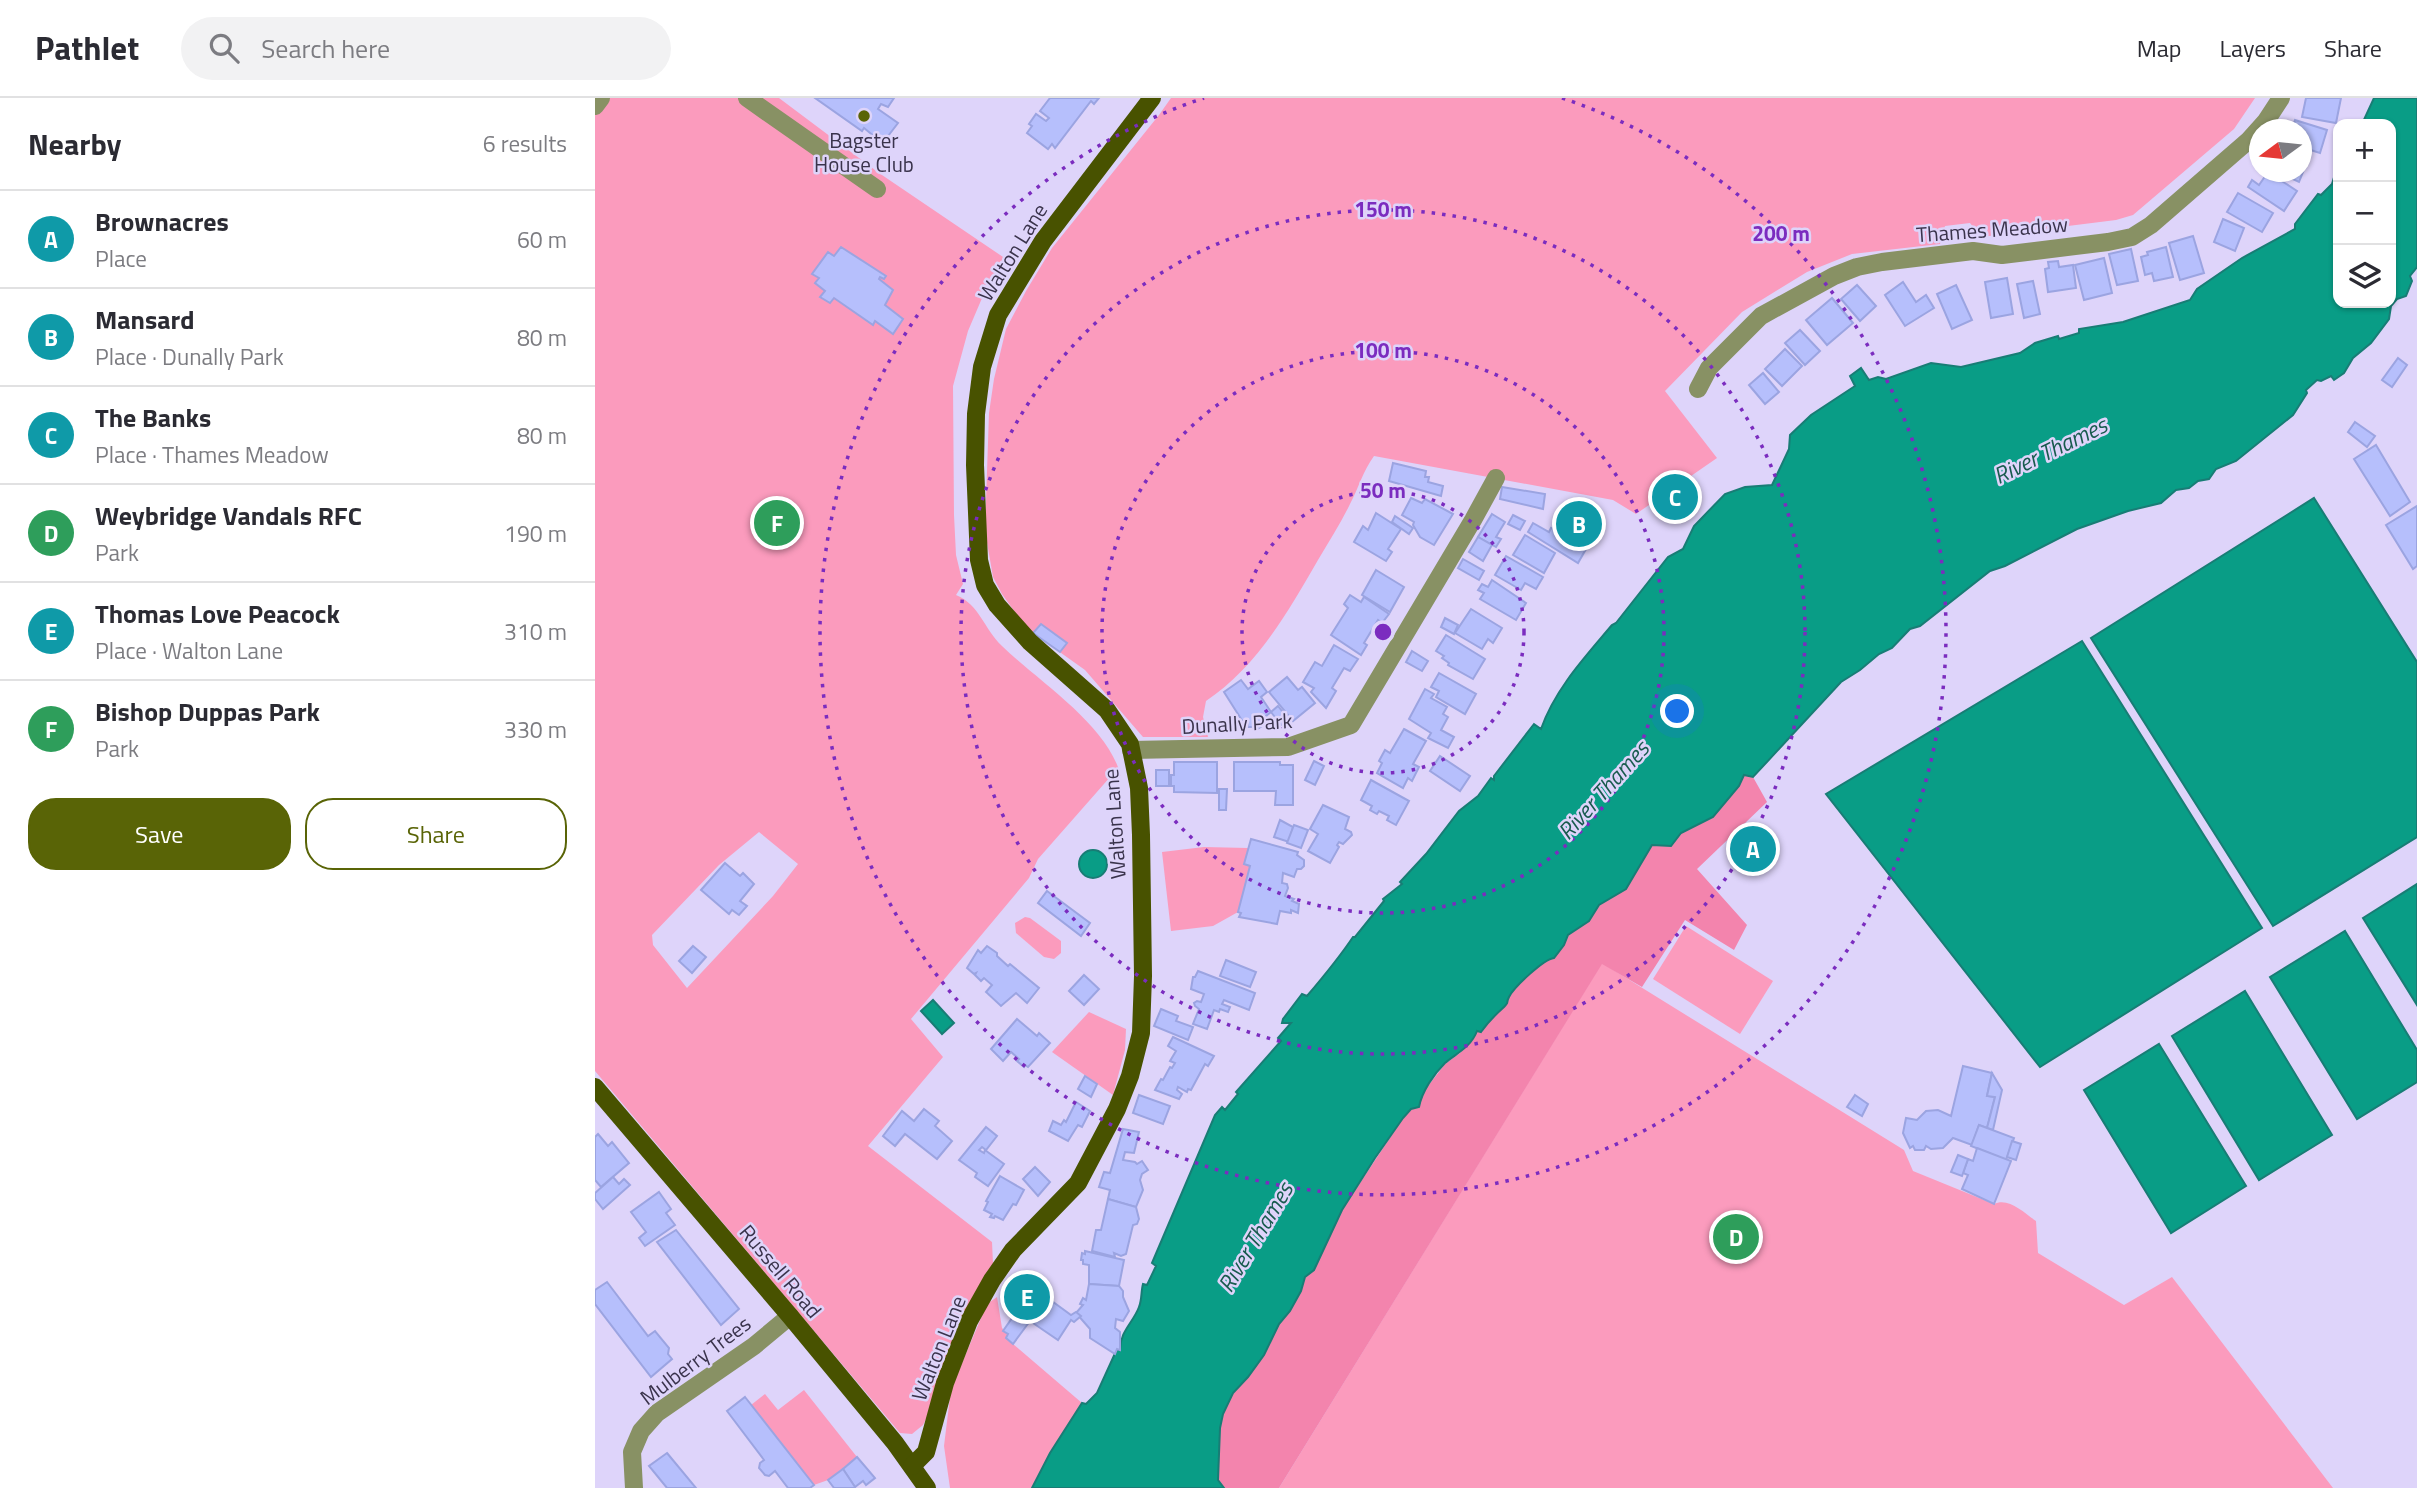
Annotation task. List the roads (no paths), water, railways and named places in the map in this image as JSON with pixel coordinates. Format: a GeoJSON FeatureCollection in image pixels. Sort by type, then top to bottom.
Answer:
{"type":"FeatureCollection","features":[{"type":"Feature","properties":{"kind":"main road","name":"Walton Lane"},"geometry":{"type":"LineString","coordinates":[[912,1466],[926,1452],[945,1383],[969,1321],[992,1280],[1028,1233],[1078,1183],[1104,1136],[1130,1076],[1141,1033],[1143,976],[1139,788],[1130,744],[1107,710],[1030,642],[997,605],[985,585],[979,547],[975,465],[976,414],[982,367],[998,315],[1043,241],[1152,98]]}},
{"type":"Feature","properties":{"kind":"main road","name":"Russell Road"},"geometry":{"type":"LineString","coordinates":[[595,1087],[790,1316],[927,1488]]}},
{"type":"Feature","properties":{"kind":"street"},"geometry":{"type":"LineString","coordinates":[[595,106],[601,98]]}},
{"type":"Feature","properties":{"kind":"street"},"geometry":{"type":"LineString","coordinates":[[747,98],[877,188]]}},
{"type":"Feature","properties":{"kind":"street","name":"Thames Meadow"},"geometry":{"type":"LineString","coordinates":[[1698,389],[1709,368],[1761,316],[1834,276],[1857,267],[1973,251],[2002,256],[2131,237],[2151,225],[2249,140],[2281,98]]}},
{"type":"Feature","properties":{"kind":"street","name":"Dunally Park"},"geometry":{"type":"LineString","coordinates":[[1131,750],[1288,747],[1351,725],[1496,478]]}},
{"type":"Feature","properties":{"kind":"street","name":"Mulberry Trees"},"geometry":{"type":"LineString","coordinates":[[634,1488],[632,1452],[641,1431],[657,1413],[754,1346],[790,1316]]}},
{"type":"Feature","properties":{"kind":"water"},"geometry":{"type":"Polygon","coordinates":[[[2374,98],[2417,98],[2417,267],[2410,276],[2412,281],[2406,296],[2396,300],[2396,119],[2364,119],[2374,98]]]}},
{"type":"Feature","properties":{"kind":"water","name":"River Thames"},"geometry":{"type":"Polygon","coordinates":[[[2333,181],[2333,308],[2391,308],[2389,319],[2371,343],[2353,358],[2344,373],[2334,380],[2331,376],[2317,380],[2306,390],[2307,393],[2293,415],[2236,461],[2216,469],[2209,479],[2198,481],[2189,488],[2176,490],[2161,503],[2128,511],[2077,529],[1990,571],[1920,626],[1910,629],[1892,648],[1879,654],[1841,682],[1753,777],[1744,775],[1739,786],[1713,817],[1681,833],[1671,846],[1652,845],[1626,889],[1599,905],[1589,921],[1568,935],[1554,958],[1543,963],[1523,981],[1512,992],[1507,1004],[1481,1032],[1477,1031],[1467,1046],[1441,1067],[1426,1089],[1419,1107],[1411,1109],[1403,1118],[1375,1158],[1342,1210],[1314,1270],[1305,1277],[1301,1291],[1279,1324],[1264,1355],[1233,1393],[1223,1414],[1218,1480],[1224,1488],[1032,1488],[1050,1453],[1082,1403],[1086,1404],[1097,1393],[1117,1349],[1120,1350],[1124,1332],[1140,1304],[1143,1284],[1147,1285],[1156,1266],[1152,1263],[1215,1115],[1222,1107],[1225,1110],[1238,1094],[1236,1092],[1281,1041],[1278,1038],[1291,1023],[1282,1023],[1283,1019],[1302,994],[1307,996],[1383,899],[1402,884],[1400,882],[1426,854],[1459,811],[1478,796],[1491,778],[1494,780],[1494,776],[1534,724],[1541,729],[1554,700],[1572,674],[1668,557],[1683,549],[1694,526],[1725,494],[1745,487],[1772,485],[1789,449],[1790,435],[1811,415],[1855,386],[1850,376],[1861,368],[1869,380],[1878,377],[1886,379],[1931,363],[1961,367],[2020,353],[2035,343],[2079,333],[2079,329],[2123,322],[2190,300],[2197,289],[2242,258],[2295,229],[2295,224],[2318,194],[2321,195],[2333,181]]]}},
{"type":"Feature","properties":{"kind":"water"},"geometry":{"type":"Polygon","coordinates":[[[2314,498],[2417,662],[2417,837],[2273,926],[2091,638],[2314,498]]]}},
{"type":"Feature","properties":{"kind":"water"},"geometry":{"type":"Polygon","coordinates":[[[2082,641],[2262,928],[2040,1067],[1826,794],[2082,641]]]}},
{"type":"Feature","properties":{"kind":"water"},"geometry":{"type":"Polygon","coordinates":[[[1093,850],[1103,854],[1107,864],[1103,874],[1093,878],[1083,874],[1079,864],[1083,854],[1093,850]]]}},
{"type":"Feature","properties":{"kind":"water"},"geometry":{"type":"Polygon","coordinates":[[[2417,884],[2417,1005],[2363,918],[2417,884]]]}},
{"type":"Feature","properties":{"kind":"water"},"geometry":{"type":"Polygon","coordinates":[[[2345,931],[2417,1050],[2417,1082],[2357,1119],[2270,977],[2345,931]]]}},
{"type":"Feature","properties":{"kind":"water"},"geometry":{"type":"Polygon","coordinates":[[[2245,991],[2332,1135],[2259,1180],[2172,1036],[2245,991]]]}},
{"type":"Feature","properties":{"kind":"water"},"geometry":{"type":"Polygon","coordinates":[[[933,1000],[954,1023],[942,1034],[921,1011],[933,1000]]]}},
{"type":"Feature","properties":{"kind":"water"},"geometry":{"type":"Polygon","coordinates":[[[2159,1044],[2246,1186],[2171,1233],[2084,1090],[2159,1044]]]}},
{"type":"Feature","properties":{"kind":"place","name":"Bagster House Club"},"geometry":{"type":"Point","coordinates":[864,116]}},
{"type":"Feature","properties":{"kind":"place","name":"The Banks"},"geometry":{"type":"Point","coordinates":[1675,497]}},
{"type":"Feature","properties":{"kind":"place","name":"Bishop Duppas Park"},"geometry":{"type":"Point","coordinates":[777,523]}},
{"type":"Feature","properties":{"kind":"place","name":"Mansard"},"geometry":{"type":"Point","coordinates":[1579,524]}},
{"type":"Feature","properties":{"kind":"place","name":"Brownacres"},"geometry":{"type":"Point","coordinates":[1753,849]}},
{"type":"Feature","properties":{"kind":"place","name":"Weybridge Vandals RFC"},"geometry":{"type":"Point","coordinates":[1736,1237]}},
{"type":"Feature","properties":{"kind":"place","name":"Thomas Love Peacock"},"geometry":{"type":"Point","coordinates":[1027,1297]}}]}
